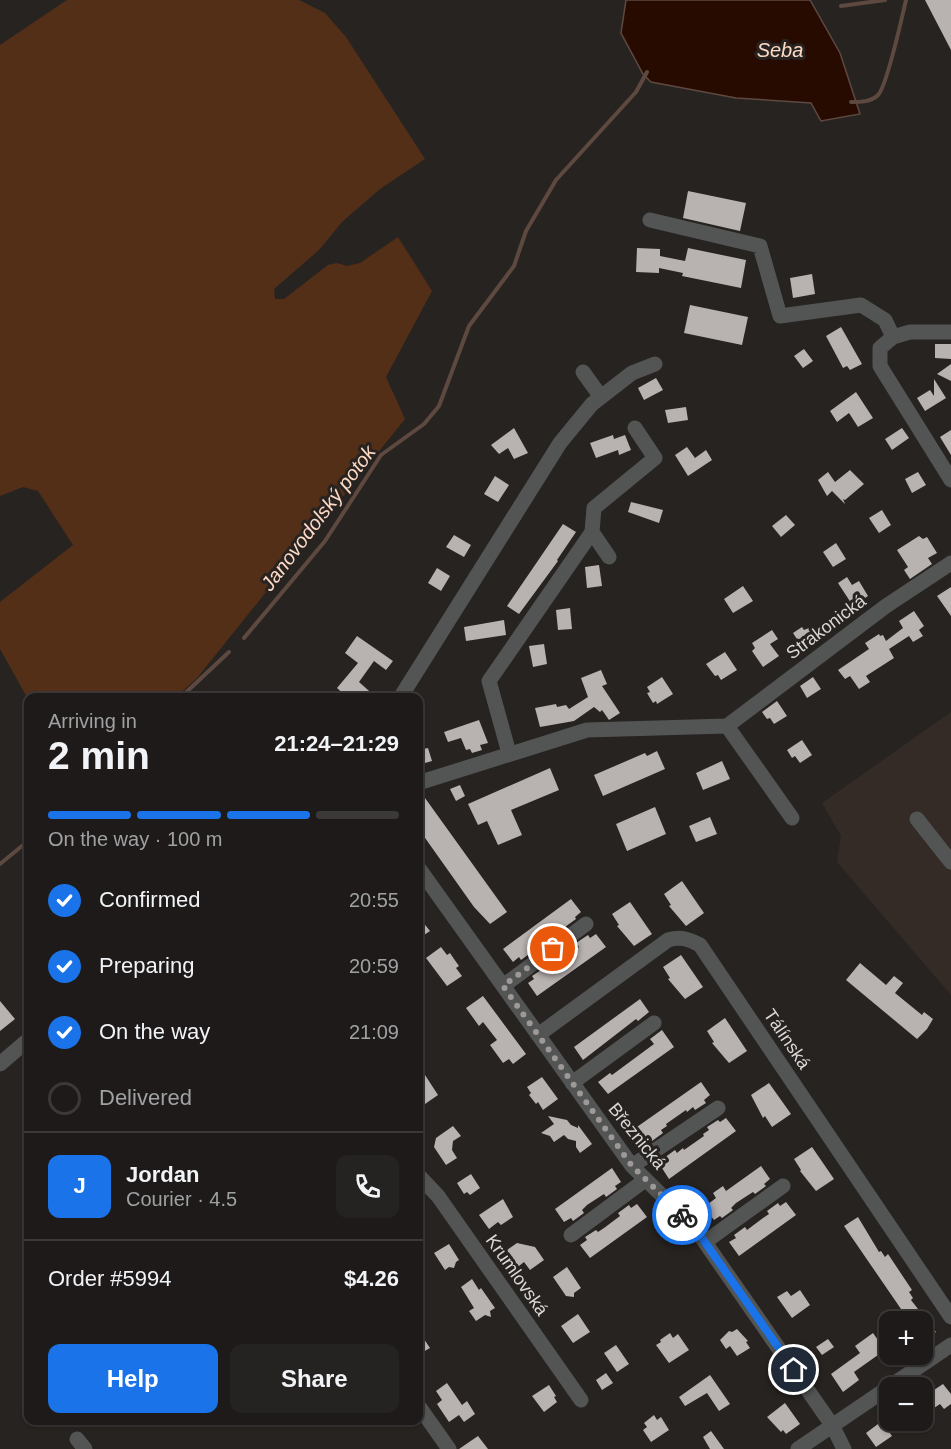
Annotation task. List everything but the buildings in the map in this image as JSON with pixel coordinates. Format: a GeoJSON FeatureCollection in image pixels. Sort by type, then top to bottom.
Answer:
{"type":"FeatureCollection","features":[{"type":"Feature","properties":{"kind":"street"},"geometry":{"type":"LineString","coordinates":[[650,220],[760,246],[780,316],[861,305],[885,320],[893,337]]}},
{"type":"Feature","properties":{"kind":"street"},"geometry":{"type":"LineString","coordinates":[[951,332],[910,332],[893,337],[880,348],[880,366],[951,480]]}},
{"type":"Feature","properties":{"kind":"street"},"geometry":{"type":"LineString","coordinates":[[403,693],[560,443],[592,404],[632,373],[655,364]]}},
{"type":"Feature","properties":{"kind":"street"},"geometry":{"type":"LineString","coordinates":[[584,372],[601,397]]}},
{"type":"Feature","properties":{"kind":"street"},"geometry":{"type":"LineString","coordinates":[[509,753],[489,681],[592,532],[594,508],[655,458],[635,428]]}},
{"type":"Feature","properties":{"kind":"street"},"geometry":{"type":"LineString","coordinates":[[592,532],[609,557]]}},
{"type":"Feature","properties":{"kind":"street","name":"Strakonická"},"geometry":{"type":"LineString","coordinates":[[727,726],[886,606],[951,563]]}},
{"type":"Feature","properties":{"kind":"street"},"geometry":{"type":"LineString","coordinates":[[423,782],[587,730],[727,726],[792,818]]}},
{"type":"Feature","properties":{"kind":"street"},"geometry":{"type":"LineString","coordinates":[[917,819],[951,862]]}},
{"type":"Feature","properties":{"kind":"street","name":"Březnická"},"geometry":{"type":"LineString","coordinates":[[423,874],[632,1166],[695,1228],[832,1425],[844,1449]]}},
{"type":"Feature","properties":{"kind":"street"},"geometry":{"type":"LineString","coordinates":[[503,986],[586,924]]}},
{"type":"Feature","properties":{"kind":"street","name":"Tálínská"},"geometry":{"type":"LineString","coordinates":[[538,1035],[668,940],[678,937],[700,945],[951,1317]]}},
{"type":"Feature","properties":{"kind":"street"},"geometry":{"type":"LineString","coordinates":[[572,1083],[654,1023]]}},
{"type":"Feature","properties":{"kind":"street"},"geometry":{"type":"LineString","coordinates":[[0,1064],[24,1043]]}},
{"type":"Feature","properties":{"kind":"street"},"geometry":{"type":"LineString","coordinates":[[632,1166],[718,1108]]}},
{"type":"Feature","properties":{"kind":"street","name":"Krumlovská"},"geometry":{"type":"LineString","coordinates":[[423,1180],[438,1196],[581,1400]]}},
{"type":"Feature","properties":{"kind":"street"},"geometry":{"type":"LineString","coordinates":[[571,1235],[645,1180]]}},
{"type":"Feature","properties":{"kind":"street"},"geometry":{"type":"LineString","coordinates":[[705,1242],[783,1186]]}},
{"type":"Feature","properties":{"kind":"street"},"geometry":{"type":"LineString","coordinates":[[798,1449],[951,1345]]}},
{"type":"Feature","properties":{"kind":"street"},"geometry":{"type":"LineString","coordinates":[[423,1412],[449,1449]]}},
{"type":"Feature","properties":{"kind":"shaded area"},"geometry":{"type":"Polygon","coordinates":[[[67,0],[299,0],[325,13],[346,37],[425,159],[380,189],[342,222],[319,250],[274,289],[275,299],[284,299],[328,265],[337,263],[347,266],[360,263],[398,237],[432,291],[386,377],[405,419],[197,678],[180,693],[25,693],[0,649],[0,602],[73,545],[38,491],[23,487],[0,496],[0,45],[67,0]]]}},
{"type":"Feature","properties":{"kind":"shaded area"},"geometry":{"type":"Polygon","coordinates":[[[951,712],[951,995],[837,862],[841,836],[822,803],[951,712]]]}},
{"type":"Feature","properties":{"kind":"water","name":"Seba"},"geometry":{"type":"Polygon","coordinates":[[[626,0],[810,0],[840,53],[860,114],[821,121],[811,103],[736,98],[651,82],[643,74],[621,33],[626,0]]]}},
{"type":"Feature","properties":{"kind":"waterway","name":"Janovodolský potok"},"geometry":{"type":"LineString","coordinates":[[841,6],[885,0]]}},
{"type":"Feature","properties":{"kind":"waterway"},"geometry":{"type":"LineString","coordinates":[[851,102],[872,99],[882,89],[906,0]]}},
{"type":"Feature","properties":{"kind":"waterway","name":"Janovodolský potok"},"geometry":{"type":"LineString","coordinates":[[244,638],[325,541],[381,455],[424,424],[439,406],[469,326],[514,266],[526,231],[556,180],[636,92],[647,72]]}},
{"type":"Feature","properties":{"kind":"waterway","name":"Janovodolský potok"},"geometry":{"type":"LineString","coordinates":[[185,693],[229,652]]}},
{"type":"Feature","properties":{"kind":"waterway","name":"Janovodolský potok"},"geometry":{"type":"LineString","coordinates":[[0,864],[24,844]]}},
{"type":"Feature","properties":{"kind":"way so far"},"geometry":{"type":"LineString","coordinates":[[553,949],[503,986],[632,1166],[682,1215]]}},
{"type":"Feature","properties":{"kind":"route"},"geometry":{"type":"LineString","coordinates":[[682,1215],[695,1228],[794,1370]]}}]}
